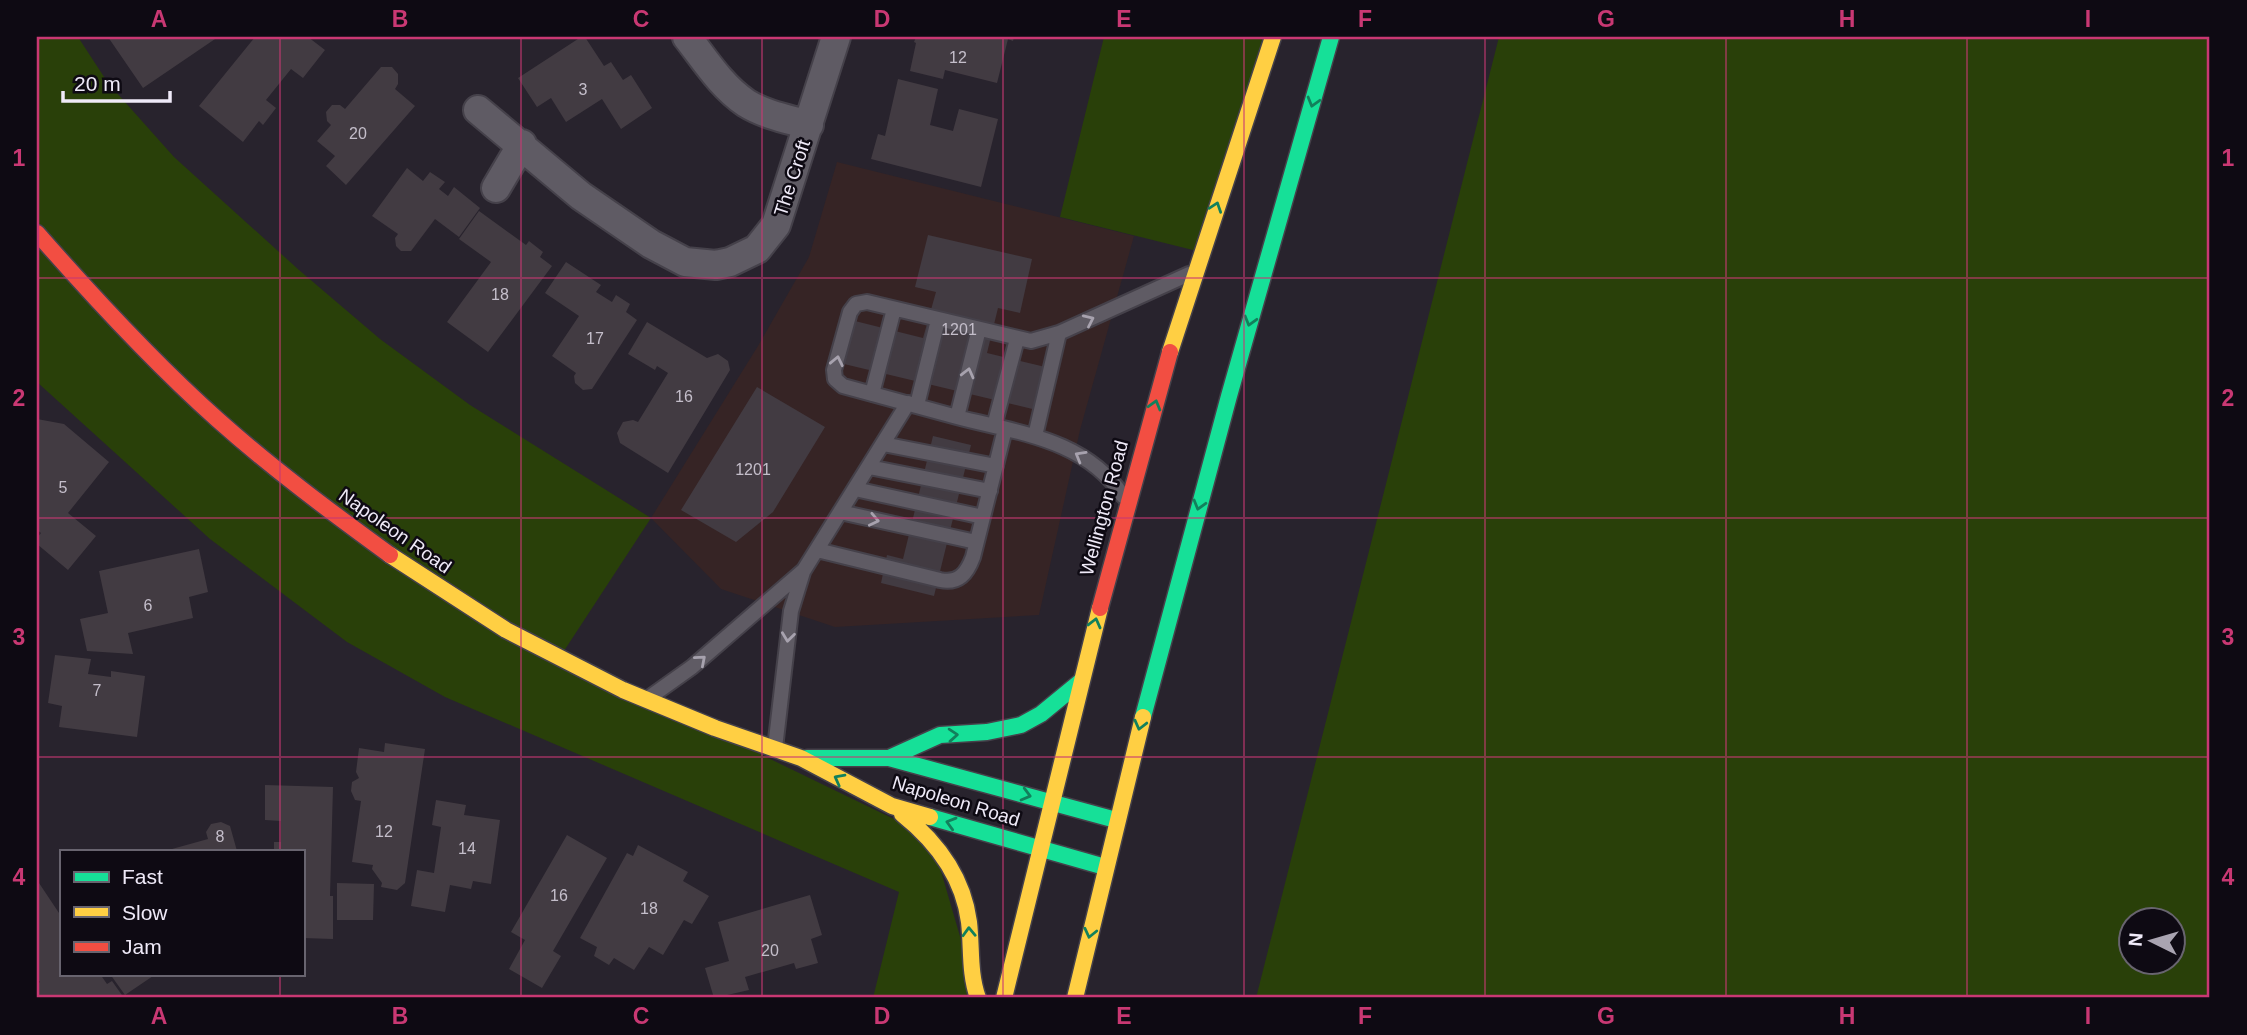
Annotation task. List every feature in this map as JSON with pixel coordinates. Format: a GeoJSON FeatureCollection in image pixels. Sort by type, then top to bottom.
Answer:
{"type":"FeatureCollection","features":[{"type":"Feature","properties":{"kind":"main road","name":"Wellington Road"},"geometry":{"type":"LineString","coordinates":[[1004,998],[1080,682],[1128,503],[1194,271],[1273,37]]}},
{"type":"Feature","properties":{"kind":"main road"},"geometry":{"type":"LineString","coordinates":[[1075,998],[1116,820],[1170,607],[1331,37]]}},
{"type":"Feature","properties":{"kind":"main road","name":"Napoleon Road"},"geometry":{"type":"LineString","coordinates":[[37,233],[90,293],[217,419],[342,521],[450,596],[506,630],[646,700],[801,758],[892,806],[1105,867]]}},
{"type":"Feature","properties":{"kind":"main road"},"geometry":{"type":"LineString","coordinates":[[889,758],[940,735],[988,732],[1021,725],[1065,697],[1080,682]]}},
{"type":"Feature","properties":{"kind":"main road","name":"Napoleon Road"},"geometry":{"type":"LineString","coordinates":[[801,758],[889,758],[1116,820]]}},
{"type":"Feature","properties":{"kind":"main road"},"geometry":{"type":"LineString","coordinates":[[892,806],[931,836],[959,881],[970,924],[972,982],[978,998]]}},
{"type":"Feature","properties":{"kind":"street"},"geometry":{"type":"LineString","coordinates":[[687,37],[719,78],[748,104],[809,125]]}},
{"type":"Feature","properties":{"kind":"street","name":"The Croft"},"geometry":{"type":"LineString","coordinates":[[478,110],[522,144],[581,196],[651,244],[685,262],[716,265],[737,260],[757,249],[776,225],[836,37]]}},
{"type":"Feature","properties":{"kind":"street"},"geometry":{"type":"LineString","coordinates":[[496,188],[522,144]]}},
{"type":"Feature","properties":{"kind":"lane"},"geometry":{"type":"LineString","coordinates":[[1128,503],[1111,478],[1094,464],[1055,441],[843,386],[835,379],[834,370],[846,324],[856,304],[867,302],[1031,341],[1059,334],[1194,271]]}},
{"type":"Feature","properties":{"kind":"lane"},"geometry":{"type":"LineString","coordinates":[[872,394],[894,309]]}},
{"type":"Feature","properties":{"kind":"lane"},"geometry":{"type":"LineString","coordinates":[[775,748],[791,611],[804,570],[883,444],[913,404],[938,320]]}},
{"type":"Feature","properties":{"kind":"lane"},"geometry":{"type":"LineString","coordinates":[[957,417],[979,329]]}},
{"type":"Feature","properties":{"kind":"lane"},"geometry":{"type":"LineString","coordinates":[[1035,436],[1059,334]]}},
{"type":"Feature","properties":{"kind":"lane"},"geometry":{"type":"LineString","coordinates":[[817,550],[947,582],[964,575],[969,566],[996,466],[1000,427],[1017,339]]}},
{"type":"Feature","properties":{"kind":"lane"},"geometry":{"type":"LineString","coordinates":[[883,444],[996,466]]}},
{"type":"Feature","properties":{"kind":"lane"},"geometry":{"type":"LineString","coordinates":[[869,467],[990,491]]}},
{"type":"Feature","properties":{"kind":"lane"},"geometry":{"type":"LineString","coordinates":[[855,489],[983,517]]}},
{"type":"Feature","properties":{"kind":"lane"},"geometry":{"type":"LineString","coordinates":[[840,512],[976,542]]}},
{"type":"Feature","properties":{"kind":"lane"},"geometry":{"type":"LineString","coordinates":[[646,700],[692,667],[804,570]]}},
{"type":"Feature","properties":{"kind":"shaded area"},"geometry":{"type":"Polygon","coordinates":[[[837,162],[1134,236],[1080,430],[1039,615],[835,627],[721,589],[651,518],[758,346],[809,257],[837,162]]]}},
{"type":"Feature","properties":{"kind":"green space"},"geometry":{"type":"Polygon","coordinates":[[[37,37],[78,37],[108,83],[174,157],[380,339],[470,405],[651,518],[560,657],[931,837],[978,998],[873,998],[899,892],[445,697],[347,642],[210,539],[37,382],[37,37]]]}},
{"type":"Feature","properties":{"kind":"green space"},"geometry":{"type":"Polygon","coordinates":[[[1104,37],[1273,37],[1201,252],[1060,217],[1104,37]]]}},
{"type":"Feature","properties":{"kind":"green space"},"geometry":{"type":"Polygon","coordinates":[[[1499,37],[2210,37],[2210,998],[1256,998],[1499,37]]]}},
{"type":"Feature","properties":{"kind":"building"},"geometry":{"type":"Polygon","coordinates":[[[108,37],[218,37],[143,88],[108,37]]]}},
{"type":"Feature","properties":{"kind":"building"},"geometry":{"type":"Polygon","coordinates":[[[255,37],[308,37],[325,50],[303,78],[291,69],[266,100],[276,108],[263,125],[259,121],[243,142],[199,106],[255,37]]]}},
{"type":"Feature","properties":{"kind":"building"},"geometry":{"type":"Polygon","coordinates":[[[585,37],[604,66],[611,62],[623,80],[631,75],[652,108],[621,129],[602,99],[566,122],[551,98],[537,107],[518,78],[585,37]]]}},
{"type":"Feature","properties":{"kind":"building"},"geometry":{"type":"Polygon","coordinates":[[[916,37],[1014,37],[1013,41],[1008,39],[997,83],[945,70],[943,79],[910,71],[916,37]]]}},
{"type":"Feature","properties":{"kind":"building"},"geometry":{"type":"Polygon","coordinates":[[[381,67],[392,67],[398,74],[395,89],[415,106],[346,185],[326,166],[335,156],[317,141],[331,125],[327,121],[326,112],[332,105],[340,105],[345,109],[381,67]]]}},
{"type":"Feature","properties":{"kind":"building"},"geometry":{"type":"Polygon","coordinates":[[[898,79],[938,89],[930,125],[953,131],[959,109],[998,119],[981,187],[871,159],[878,134],[885,136],[898,79]]]}},
{"type":"Feature","properties":{"kind":"building"},"geometry":{"type":"Polygon","coordinates":[[[407,168],[423,181],[430,172],[445,182],[439,189],[448,196],[454,187],[480,208],[459,237],[435,219],[411,251],[401,251],[396,246],[395,238],[398,234],[372,216],[407,168]]]}},
{"type":"Feature","properties":{"kind":"building"},"geometry":{"type":"Polygon","coordinates":[[[479,211],[526,245],[529,241],[543,252],[540,257],[552,266],[488,352],[447,322],[491,262],[459,239],[479,211]]]}},
{"type":"Feature","properties":{"kind":"building"},"geometry":{"type":"Polygon","coordinates":[[[928,235],[1032,259],[1020,313],[998,308],[987,353],[1058,370],[1049,413],[844,364],[855,321],[923,338],[936,292],[915,287],[928,235]]]}},
{"type":"Feature","properties":{"kind":"building"},"geometry":{"type":"Polygon","coordinates":[[[566,262],[601,285],[596,292],[612,302],[616,295],[630,304],[626,312],[637,320],[592,389],[583,390],[575,383],[576,373],[552,356],[579,316],[545,293],[566,262]]]}},
{"type":"Feature","properties":{"kind":"building"},"geometry":{"type":"Polygon","coordinates":[[[647,322],[707,358],[718,354],[728,361],[730,370],[668,473],[620,443],[617,433],[623,422],[638,422],[668,373],[657,366],[655,370],[628,354],[647,322]]]}},
{"type":"Feature","properties":{"kind":"building"},"geometry":{"type":"Polygon","coordinates":[[[757,387],[825,427],[773,512],[736,542],[681,510],[757,387]]]}},
{"type":"Feature","properties":{"kind":"building"},"geometry":{"type":"Polygon","coordinates":[[[37,419],[64,424],[109,462],[68,513],[96,536],[68,570],[37,544],[41,533],[37,530],[37,419]]]}},
{"type":"Feature","properties":{"kind":"building"},"geometry":{"type":"Polygon","coordinates":[[[933,436],[971,445],[934,596],[881,583],[887,555],[903,559],[933,436]]]}},
{"type":"Feature","properties":{"kind":"building"},"geometry":{"type":"Polygon","coordinates":[[[199,549],[208,592],[189,597],[193,618],[128,633],[133,654],[87,651],[80,619],[108,613],[99,571],[199,549]]]}},
{"type":"Feature","properties":{"kind":"building"},"geometry":{"type":"Polygon","coordinates":[[[55,655],[91,659],[88,674],[111,677],[111,671],[145,676],[137,737],[59,727],[62,706],[48,703],[55,655]]]}},
{"type":"Feature","properties":{"kind":"building"},"geometry":{"type":"Polygon","coordinates":[[[385,743],[425,749],[405,883],[397,890],[381,887],[382,883],[372,869],[373,865],[352,862],[361,801],[355,800],[351,791],[352,782],[359,778],[356,772],[359,748],[384,752],[385,743]]]}},
{"type":"Feature","properties":{"kind":"building"},"geometry":{"type":"Polygon","coordinates":[[[265,785],[333,787],[330,896],[333,896],[333,939],[304,938],[304,850],[274,850],[274,842],[281,842],[281,821],[265,820],[265,785]]]}},
{"type":"Feature","properties":{"kind":"building"},"geometry":{"type":"Polygon","coordinates":[[[436,800],[466,805],[464,815],[500,820],[491,884],[473,881],[471,889],[450,885],[445,912],[411,906],[417,870],[434,873],[441,827],[432,825],[436,800]]]}},
{"type":"Feature","properties":{"kind":"building"},"geometry":{"type":"Polygon","coordinates":[[[221,822],[230,826],[237,850],[172,850],[208,839],[206,832],[211,824],[221,822]]]}},
{"type":"Feature","properties":{"kind":"building"},"geometry":{"type":"Polygon","coordinates":[[[567,835],[607,858],[553,951],[561,956],[542,988],[509,969],[525,940],[511,932],[567,835]]]}},
{"type":"Feature","properties":{"kind":"building"},"geometry":{"type":"Polygon","coordinates":[[[638,845],[688,872],[683,881],[709,896],[692,924],[684,920],[663,955],[649,947],[634,970],[614,958],[609,965],[594,956],[597,947],[580,938],[627,853],[633,856],[638,845]]]}},
{"type":"Feature","properties":{"kind":"building"},"geometry":{"type":"Polygon","coordinates":[[[37,880],[60,914],[60,976],[101,976],[107,984],[112,981],[124,998],[37,998],[37,984],[40,982],[37,978],[37,880]]]}},
{"type":"Feature","properties":{"kind":"building"},"geometry":{"type":"Polygon","coordinates":[[[337,883],[374,884],[373,920],[337,920],[337,883]]]}},
{"type":"Feature","properties":{"kind":"building"},"geometry":{"type":"Polygon","coordinates":[[[810,895],[822,935],[811,939],[818,963],[796,969],[794,963],[745,977],[749,990],[714,998],[705,968],[729,961],[718,922],[810,895]]]}},
{"type":"Feature","properties":{"kind":"building"},"geometry":{"type":"Polygon","coordinates":[[[111,976],[153,976],[125,995],[111,976]]]}},
{"type":"Feature","properties":{"kind":"traffic: fast"},"geometry":{"type":"LineString","coordinates":[[1143,717],[1229,396],[1331,37]]}},
{"type":"Feature","properties":{"kind":"traffic: fast"},"geometry":{"type":"LineString","coordinates":[[889,758],[940,735],[987,732],[1021,725],[1041,714],[1080,682]]}},
{"type":"Feature","properties":{"kind":"traffic: fast"},"geometry":{"type":"LineString","coordinates":[[807,758],[889,758],[1116,820]]}},
{"type":"Feature","properties":{"kind":"traffic: fast"},"geometry":{"type":"LineString","coordinates":[[930,817],[1105,867]]}},
{"type":"Feature","properties":{"kind":"traffic: slow"},"geometry":{"type":"LineString","coordinates":[[1170,352],[1273,37]]}},
{"type":"Feature","properties":{"kind":"traffic: slow"},"geometry":{"type":"LineString","coordinates":[[390,555],[506,630],[623,690],[715,728],[801,758],[892,806],[930,817]]}},
{"type":"Feature","properties":{"kind":"traffic: slow"},"geometry":{"type":"LineString","coordinates":[[1004,998],[1100,608]]}},
{"type":"Feature","properties":{"kind":"traffic: slow"},"geometry":{"type":"LineString","coordinates":[[1075,998],[1143,717]]}},
{"type":"Feature","properties":{"kind":"traffic: slow"},"geometry":{"type":"LineString","coordinates":[[902,814],[937,848],[961,890],[969,922],[972,970],[978,998]]}},
{"type":"Feature","properties":{"kind":"traffic: jam"},"geometry":{"type":"LineString","coordinates":[[37,233],[125,330],[218,420],[281,473],[390,555]]}},
{"type":"Feature","properties":{"kind":"traffic: jam"},"geometry":{"type":"LineString","coordinates":[[1100,608],[1170,352]]}}]}
